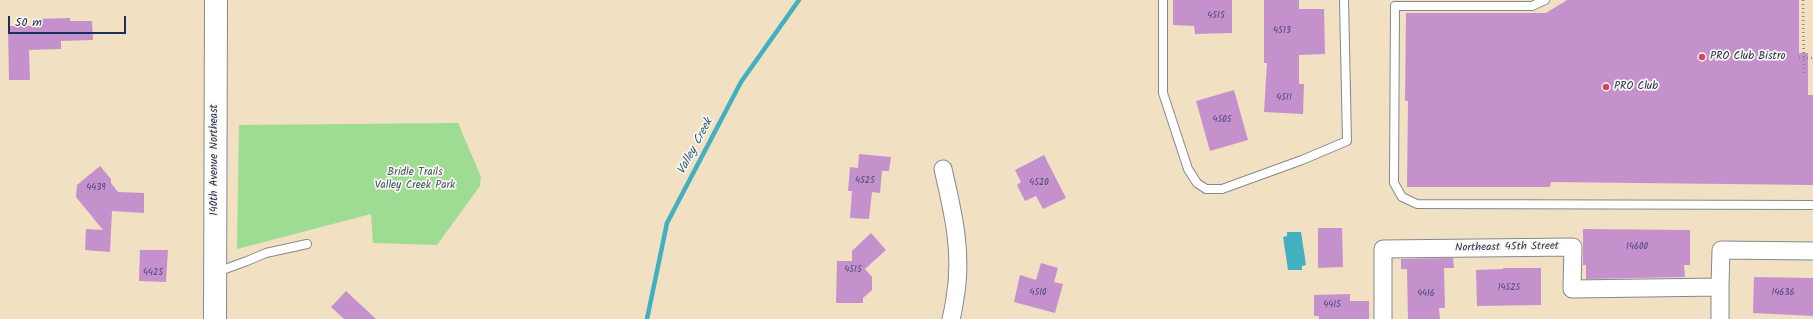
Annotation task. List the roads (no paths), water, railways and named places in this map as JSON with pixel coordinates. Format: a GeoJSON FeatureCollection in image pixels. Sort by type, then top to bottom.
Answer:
{"type":"FeatureCollection","features":[{"type":"Feature","properties":{"kind":"street","name":"140th Avenue Northeast"},"geometry":{"type":"LineString","coordinates":[[215,319],[216,0]]}},
{"type":"Feature","properties":{"kind":"street"},"geometry":{"type":"LineString","coordinates":[[942,168],[954,217],[959,254],[958,282],[951,319]]}},
{"type":"Feature","properties":{"kind":"street","name":"Northeast 45th Street"},"geometry":{"type":"LineString","coordinates":[[1383,319],[1383,249],[1573,247],[1572,289],[1720,287]]}},
{"type":"Feature","properties":{"kind":"street"},"geometry":{"type":"LineString","coordinates":[[1720,319],[1721,250],[1813,250]]}},
{"type":"Feature","properties":{"kind":"lane"},"geometry":{"type":"LineString","coordinates":[[1163,0],[1163,93],[1188,169],[1197,183],[1206,189],[1222,188],[1302,160],[1347,141],[1344,0]]}},
{"type":"Feature","properties":{"kind":"lane"},"geometry":{"type":"LineString","coordinates":[[1545,0],[1532,6],[1395,6],[1394,183],[1402,198],[1417,204],[1813,205]]}},
{"type":"Feature","properties":{"kind":"lane"},"geometry":{"type":"LineString","coordinates":[[215,272],[247,262],[266,252],[307,244]]}},
{"type":"Feature","properties":{"kind":"water"},"geometry":{"type":"Polygon","coordinates":[[[1287,232],[1301,232],[1306,265],[1302,266],[1302,270],[1288,270],[1283,237],[1287,236],[1287,232]]]}},
{"type":"Feature","properties":{"kind":"waterway","name":"Valley Creek"},"geometry":{"type":"LineString","coordinates":[[647,319],[667,223],[741,82],[799,0]]}},
{"type":"Feature","properties":{"kind":"place","name":"PRO Club Bistro"},"geometry":{"type":"Point","coordinates":[1702,57]}},
{"type":"Feature","properties":{"kind":"place","name":"PRO Club"},"geometry":{"type":"Point","coordinates":[1606,87]}},
{"type":"Feature","properties":{"kind":"park label","name":"Bridle Trails Valley Creek Park"},"geometry":{"type":"Point","coordinates":[415,179]}}]}
